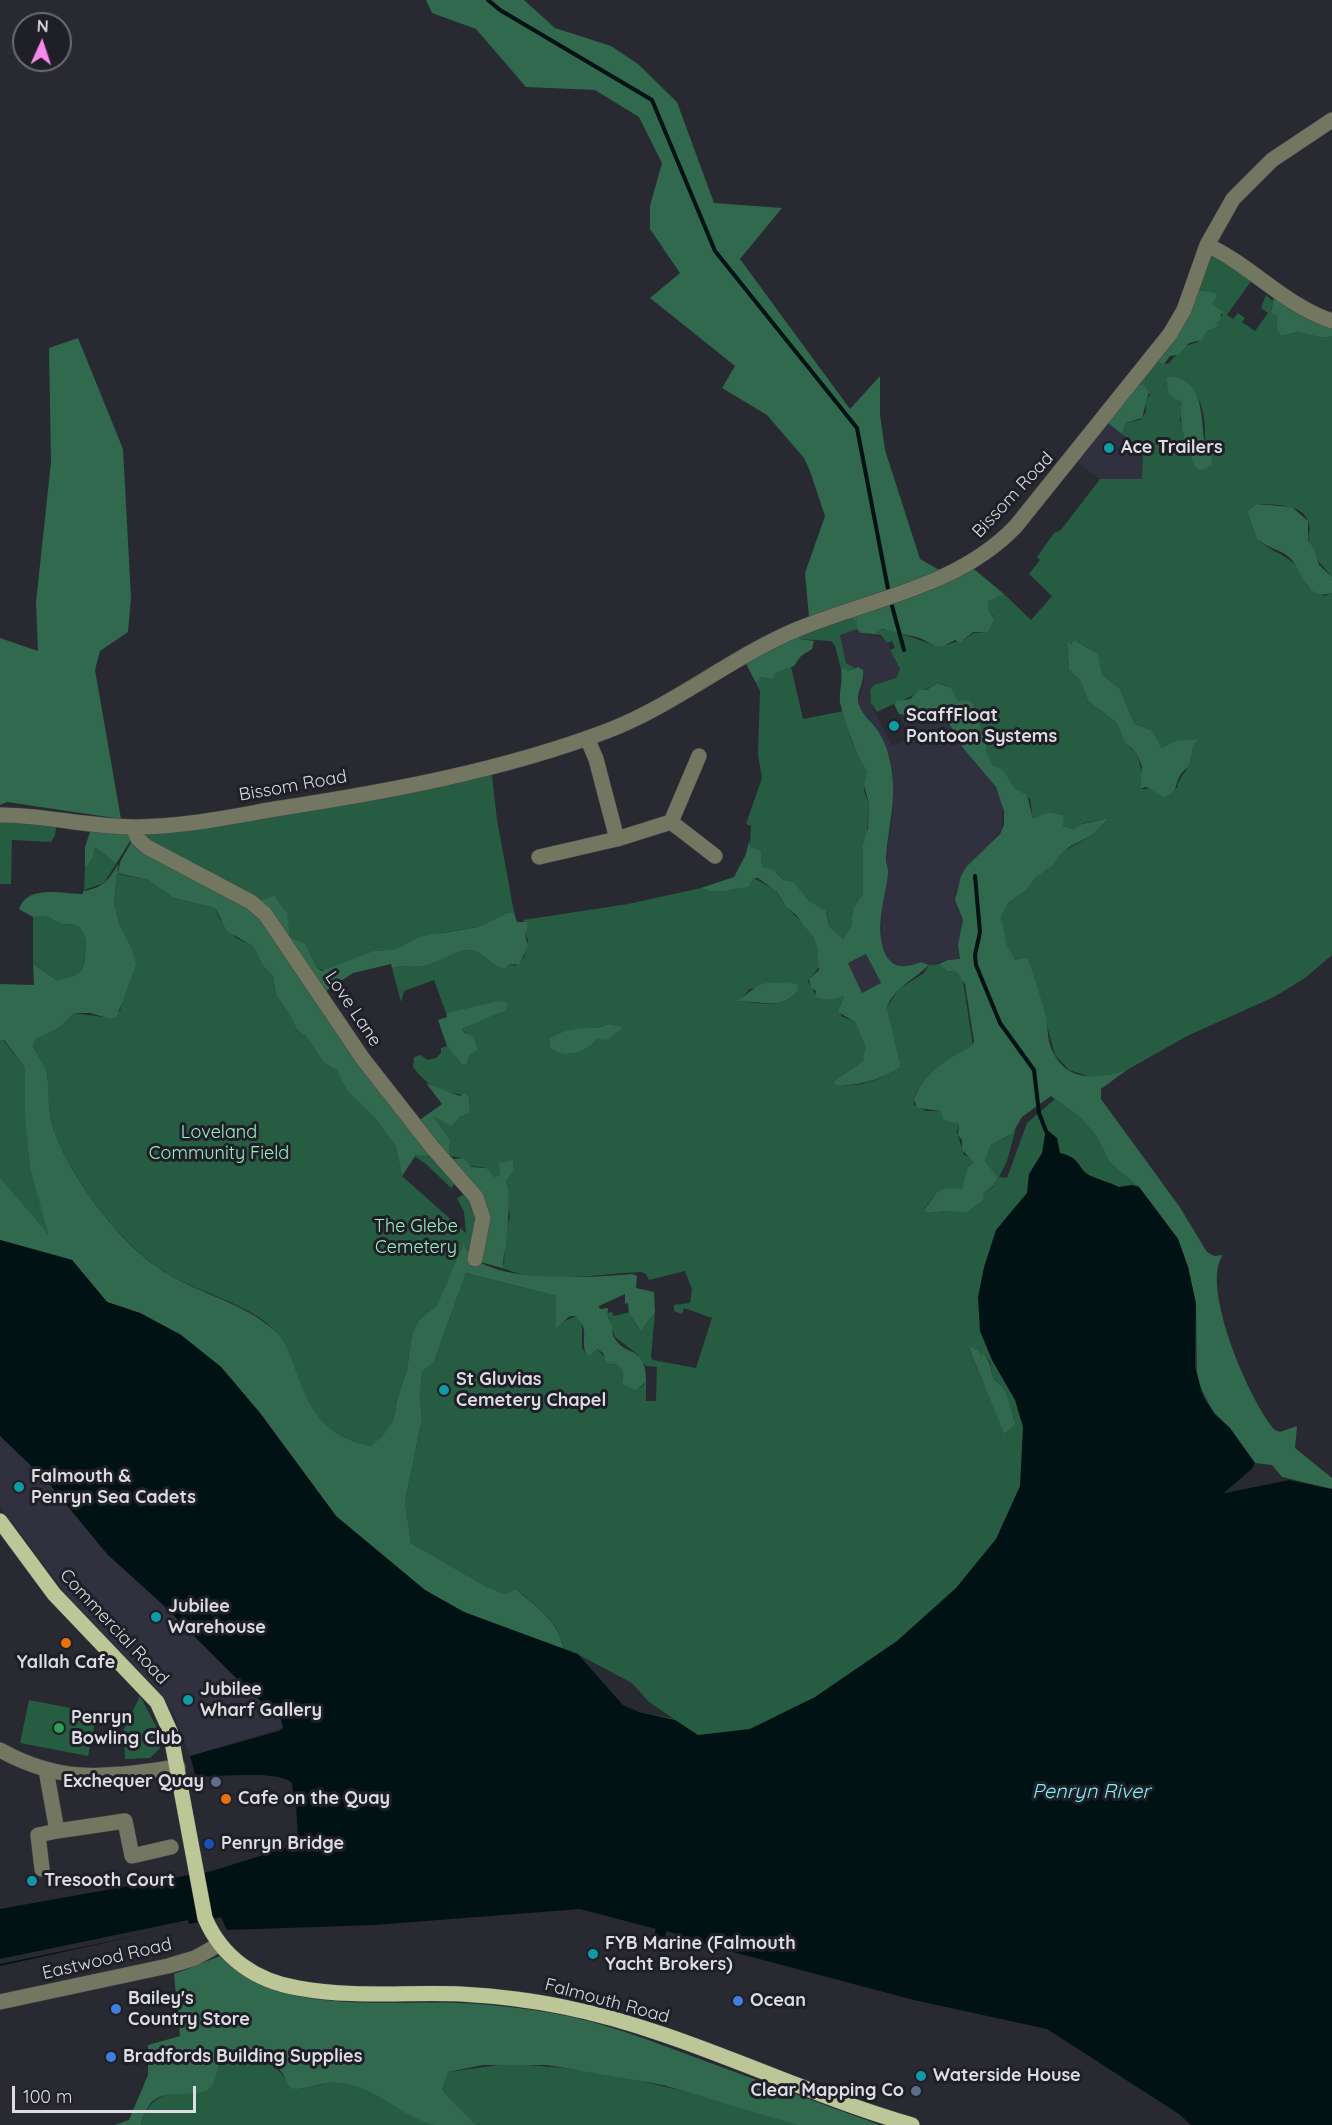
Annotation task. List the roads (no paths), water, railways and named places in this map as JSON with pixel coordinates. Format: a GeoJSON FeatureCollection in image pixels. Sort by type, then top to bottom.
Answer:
{"type":"FeatureCollection","features":[{"type":"Feature","properties":{"kind":"main road","name":"Commercial Road"},"geometry":{"type":"LineString","coordinates":[[0,1521],[54,1593],[157,1702],[171,1731],[203,1910],[215,1938]]}},
{"type":"Feature","properties":{"kind":"main road","name":"Falmouth Road"},"geometry":{"type":"LineString","coordinates":[[215,1938],[238,1964],[254,1974],[300,1988],[345,1993],[460,1994],[566,2007],[682,2042],[847,2104],[912,2125]]}},
{"type":"Feature","properties":{"kind":"street","name":"Bissom Road"},"geometry":{"type":"LineString","coordinates":[[0,815],[133,827],[203,821],[355,796],[494,765],[587,738],[655,709],[726,664],[769,642],[963,568],[993,548],[1016,526],[1170,334],[1184,310],[1207,245],[1233,199],[1258,173],[1287,149],[1332,120]]}},
{"type":"Feature","properties":{"kind":"street"},"geometry":{"type":"LineString","coordinates":[[1207,245],[1234,260],[1295,305],[1332,321]]}},
{"type":"Feature","properties":{"kind":"street"},"geometry":{"type":"LineString","coordinates":[[587,738],[596,759],[617,839]]}},
{"type":"Feature","properties":{"kind":"street"},"geometry":{"type":"LineString","coordinates":[[672,822],[699,756]]}},
{"type":"Feature","properties":{"kind":"street"},"geometry":{"type":"LineString","coordinates":[[539,857],[617,839],[672,822]]}},
{"type":"Feature","properties":{"kind":"street"},"geometry":{"type":"LineString","coordinates":[[672,822],[715,856]]}},
{"type":"Feature","properties":{"kind":"street","name":"Love Lane"},"geometry":{"type":"LineString","coordinates":[[133,827],[138,839],[147,847],[251,902],[265,914],[363,1059],[432,1147],[476,1197],[483,1218],[475,1259]]}},
{"type":"Feature","properties":{"kind":"street"},"geometry":{"type":"LineString","coordinates":[[0,1750],[46,1770],[99,1777],[178,1767]]}},
{"type":"Feature","properties":{"kind":"street"},"geometry":{"type":"LineString","coordinates":[[46,1770],[57,1831]]}},
{"type":"Feature","properties":{"kind":"street"},"geometry":{"type":"LineString","coordinates":[[42,1869],[38,1834],[124,1821],[132,1856],[171,1847]]}},
{"type":"Feature","properties":{"kind":"street","name":"Eastwood Road"},"geometry":{"type":"LineString","coordinates":[[0,2002],[168,1966],[195,1958],[215,1938]]}},
{"type":"Feature","properties":{"kind":"water","name":"Penryn River"},"geometry":{"type":"Polygon","coordinates":[[[1046,1129],[1057,1138],[1060,1153],[1076,1161],[1086,1173],[1119,1187],[1132,1185],[1139,1187],[1178,1239],[1188,1267],[1196,1304],[1195,1366],[1203,1396],[1255,1463],[1253,1468],[1224,1493],[1289,1480],[1332,1489],[1332,2125],[1191,2125],[1179,2114],[1047,2029],[914,2000],[714,1947],[667,1931],[659,1951],[650,1948],[656,1929],[580,1909],[374,1925],[227,1930],[221,1917],[0,1966],[0,1909],[212,1871],[295,1845],[298,1839],[296,1802],[294,1803],[292,1783],[285,1779],[261,1775],[196,1777],[190,1756],[279,1731],[283,1728],[280,1716],[253,1695],[160,1602],[107,1554],[47,1481],[0,1436],[0,1240],[72,1260],[107,1302],[140,1313],[181,1335],[221,1367],[260,1413],[336,1516],[425,1590],[464,1612],[578,1654],[623,1705],[639,1712],[675,1720],[698,1735],[750,1729],[815,1697],[897,1641],[956,1588],[996,1539],[1020,1486],[1023,1427],[1015,1400],[992,1360],[980,1331],[978,1297],[984,1267],[996,1230],[1027,1193],[1029,1174],[1042,1153],[1046,1129]]]}},
{"type":"Feature","properties":{"kind":"waterway"},"geometry":{"type":"LineString","coordinates":[[488,0],[500,10],[652,100],[715,251],[857,428],[889,594]]}},
{"type":"Feature","properties":{"kind":"waterway"},"geometry":{"type":"LineString","coordinates":[[891,602],[904,650]]}},
{"type":"Feature","properties":{"kind":"waterway"},"geometry":{"type":"LineString","coordinates":[[975,876],[980,932],[975,955],[976,965],[1000,1023],[1034,1070],[1039,1113],[1046,1131]]}},
{"type":"Feature","properties":{"kind":"place","name":"Ace Trailers"},"geometry":{"type":"Point","coordinates":[1109,448]}},
{"type":"Feature","properties":{"kind":"place","name":"ScaffFloat Pontoon Systems"},"geometry":{"type":"Point","coordinates":[894,726]}},
{"type":"Feature","properties":{"kind":"place","name":"St Gluvias Cemetery Chapel"},"geometry":{"type":"Point","coordinates":[444,1390]}},
{"type":"Feature","properties":{"kind":"place","name":"Falmouth & Penryn Sea Cadets"},"geometry":{"type":"Point","coordinates":[19,1487]}},
{"type":"Feature","properties":{"kind":"place","name":"Jubilee Warehouse"},"geometry":{"type":"Point","coordinates":[156,1617]}},
{"type":"Feature","properties":{"kind":"place","name":"Yallah Cafe"},"geometry":{"type":"Point","coordinates":[66,1643]}},
{"type":"Feature","properties":{"kind":"place","name":"Jubilee Wharf Gallery"},"geometry":{"type":"Point","coordinates":[188,1700]}},
{"type":"Feature","properties":{"kind":"place","name":"Penryn Bowling Club"},"geometry":{"type":"Point","coordinates":[59,1728]}},
{"type":"Feature","properties":{"kind":"place","name":"Exchequer Quay"},"geometry":{"type":"Point","coordinates":[216,1782]}},
{"type":"Feature","properties":{"kind":"place","name":"Cafe on the Quay"},"geometry":{"type":"Point","coordinates":[226,1799]}},
{"type":"Feature","properties":{"kind":"place","name":"Penryn Bridge"},"geometry":{"type":"Point","coordinates":[209,1844]}},
{"type":"Feature","properties":{"kind":"place","name":"Tresooth Court"},"geometry":{"type":"Point","coordinates":[32,1881]}},
{"type":"Feature","properties":{"kind":"place","name":"FYB Marine (Falmouth Yacht Brokers)"},"geometry":{"type":"Point","coordinates":[593,1954]}},
{"type":"Feature","properties":{"kind":"place","name":"Ocean"},"geometry":{"type":"Point","coordinates":[738,2001]}},
{"type":"Feature","properties":{"kind":"place","name":"Bailey's Country Store"},"geometry":{"type":"Point","coordinates":[116,2009]}},
{"type":"Feature","properties":{"kind":"place","name":"Bradfords Building Supplies"},"geometry":{"type":"Point","coordinates":[111,2057]}},
{"type":"Feature","properties":{"kind":"place","name":"Waterside House"},"geometry":{"type":"Point","coordinates":[921,2076]}},
{"type":"Feature","properties":{"kind":"place","name":"Clear Mapping Co"},"geometry":{"type":"Point","coordinates":[916,2091]}},
{"type":"Feature","properties":{"kind":"park label","name":"Loveland Community Field"},"geometry":{"type":"Point","coordinates":[219,1143]}},
{"type":"Feature","properties":{"kind":"park label","name":"The Glebe Cemetery"},"geometry":{"type":"Point","coordinates":[416,1237]}}]}
